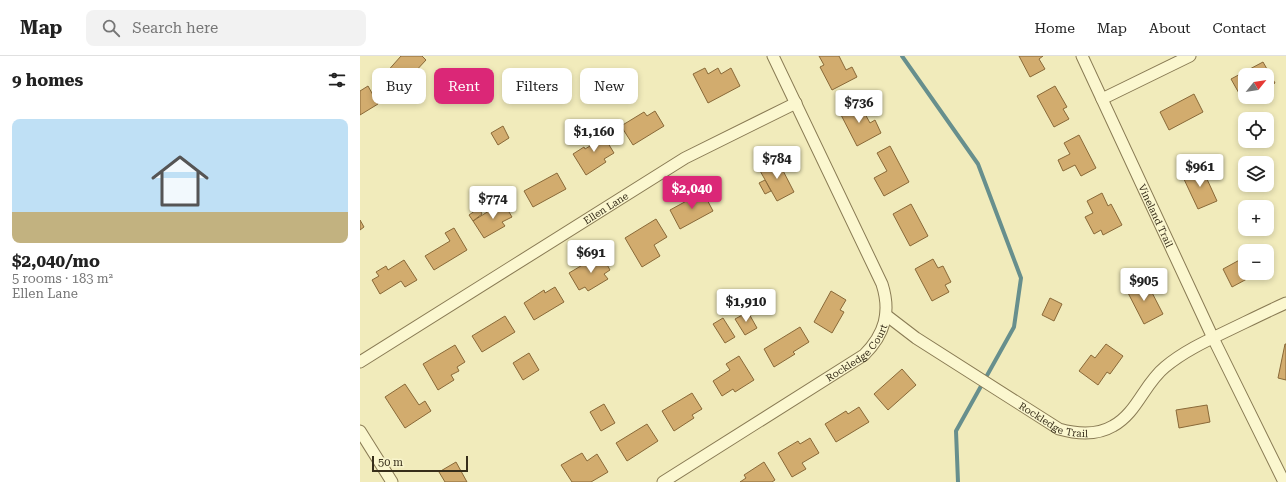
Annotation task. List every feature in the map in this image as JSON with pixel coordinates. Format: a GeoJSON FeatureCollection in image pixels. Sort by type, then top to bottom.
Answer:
{"type":"FeatureCollection","features":[{"type":"Feature","properties":{"kind":"street"},"geometry":{"type":"LineString","coordinates":[[773,56],[796,103]]}},
{"type":"Feature","properties":{"kind":"street","name":"Vineland Trail"},"geometry":{"type":"LineString","coordinates":[[1082,56],[1213,338],[1284,482]]}},
{"type":"Feature","properties":{"kind":"street"},"geometry":{"type":"LineString","coordinates":[[1102,99],[1190,56]]}},
{"type":"Feature","properties":{"kind":"street","name":"Rockledge Court"},"geometry":{"type":"LineString","coordinates":[[663,482],[864,356],[873,347],[884,326],[886,307],[882,284],[796,103]]}},
{"type":"Feature","properties":{"kind":"street","name":"Ellen Lane"},"geometry":{"type":"LineString","coordinates":[[360,362],[685,158],[796,103]]}},
{"type":"Feature","properties":{"kind":"street","name":"Rockledge Trail"},"geometry":{"type":"LineString","coordinates":[[886,315],[916,338],[1060,429],[1080,434],[1102,431],[1121,421],[1132,411],[1157,374],[1185,352],[1286,303]]}},
{"type":"Feature","properties":{"kind":"street"},"geometry":{"type":"LineString","coordinates":[[360,431],[392,482]]}},
{"type":"Feature","properties":{"kind":"building"},"geometry":{"type":"Polygon","coordinates":[[[401,56],[422,56],[426,60],[419,68],[390,68],[401,56]]]}},
{"type":"Feature","properties":{"kind":"building"},"geometry":{"type":"Polygon","coordinates":[[[819,56],[839,56],[846,70],[852,67],[857,77],[832,90],[820,67],[824,65],[819,56]]]}},
{"type":"Feature","properties":{"kind":"building"},"geometry":{"type":"Polygon","coordinates":[[[1019,56],[1043,56],[1039,59],[1045,69],[1030,77],[1019,56]]]}},
{"type":"Feature","properties":{"kind":"building"},"geometry":{"type":"Polygon","coordinates":[[[1263,62],[1266,68],[1252,68],[1263,62]]]}},
{"type":"Feature","properties":{"kind":"building"},"geometry":{"type":"Polygon","coordinates":[[[705,68],[708,74],[718,68],[721,74],[731,68],[740,86],[708,103],[693,74],[705,68]]]}},
{"type":"Feature","properties":{"kind":"building"},"geometry":{"type":"Polygon","coordinates":[[[1238,75],[1238,91],[1231,79],[1238,75]]]}},
{"type":"Feature","properties":{"kind":"building"},"geometry":{"type":"Polygon","coordinates":[[[368,86],[372,93],[372,104],[378,104],[360,115],[360,91],[368,86]]]}},
{"type":"Feature","properties":{"kind":"building"},"geometry":{"type":"Polygon","coordinates":[[[1055,86],[1067,107],[1063,109],[1069,119],[1054,127],[1037,96],[1055,86]]]}},
{"type":"Feature","properties":{"kind":"building"},"geometry":{"type":"Polygon","coordinates":[[[1194,94],[1203,112],[1169,130],[1160,112],[1194,94]]]}},
{"type":"Feature","properties":{"kind":"building"},"geometry":{"type":"Polygon","coordinates":[[[858,101],[870,123],[875,120],[881,133],[857,146],[839,111],[858,101]]]}},
{"type":"Feature","properties":{"kind":"building"},"geometry":{"type":"Polygon","coordinates":[[[655,111],[664,126],[633,145],[621,126],[644,112],[647,116],[655,111]]]}},
{"type":"Feature","properties":{"kind":"building"},"geometry":{"type":"Polygon","coordinates":[[[503,126],[509,138],[498,145],[491,133],[503,126]]]}},
{"type":"Feature","properties":{"kind":"building"},"geometry":{"type":"Polygon","coordinates":[[[600,130],[614,153],[604,159],[606,162],[586,175],[573,154],[584,147],[585,149],[590,146],[586,139],[600,130]]]}},
{"type":"Feature","properties":{"kind":"building"},"geometry":{"type":"Polygon","coordinates":[[[1079,135],[1096,168],[1081,176],[1075,165],[1063,171],[1058,160],[1070,154],[1064,143],[1079,135]]]}},
{"type":"Feature","properties":{"kind":"building"},"geometry":{"type":"Polygon","coordinates":[[[890,146],[909,182],[884,196],[874,178],[887,171],[877,153],[890,146]]]}},
{"type":"Feature","properties":{"kind":"building"},"geometry":{"type":"Polygon","coordinates":[[[777,159],[794,192],[777,201],[759,169],[777,159]]]}},
{"type":"Feature","properties":{"kind":"building"},"geometry":{"type":"Polygon","coordinates":[[[1201,166],[1217,201],[1198,209],[1182,175],[1201,166]]]}},
{"type":"Feature","properties":{"kind":"building"},"geometry":{"type":"Polygon","coordinates":[[[557,173],[566,189],[533,207],[524,191],[557,173]]]}},
{"type":"Feature","properties":{"kind":"building"},"geometry":{"type":"Polygon","coordinates":[[[765,180],[771,191],[765,194],[759,183],[765,180]]]}},
{"type":"Feature","properties":{"kind":"building"},"geometry":{"type":"Polygon","coordinates":[[[703,192],[713,211],[680,229],[670,210],[703,192]]]}},
{"type":"Feature","properties":{"kind":"building"},"geometry":{"type":"Polygon","coordinates":[[[1102,193],[1108,206],[1111,204],[1122,225],[1103,235],[1101,230],[1094,234],[1085,217],[1093,213],[1087,201],[1102,193]]]}},
{"type":"Feature","properties":{"kind":"building"},"geometry":{"type":"Polygon","coordinates":[[[503,202],[512,217],[502,222],[505,226],[484,238],[473,221],[503,202]]]}},
{"type":"Feature","properties":{"kind":"building"},"geometry":{"type":"Polygon","coordinates":[[[911,204],[928,236],[910,246],[893,214],[911,204]]]}},
{"type":"Feature","properties":{"kind":"building"},"geometry":{"type":"Polygon","coordinates":[[[479,208],[482,214],[473,221],[469,215],[479,208]]]}},
{"type":"Feature","properties":{"kind":"building"},"geometry":{"type":"Polygon","coordinates":[[[656,219],[667,237],[654,245],[660,256],[642,267],[625,238],[656,219]]]}},
{"type":"Feature","properties":{"kind":"building"},"geometry":{"type":"Polygon","coordinates":[[[360,220],[364,227],[360,230],[360,220]]]}},
{"type":"Feature","properties":{"kind":"building"},"geometry":{"type":"Polygon","coordinates":[[[454,228],[467,250],[434,270],[425,256],[450,241],[445,233],[454,228]]]}},
{"type":"Feature","properties":{"kind":"building"},"geometry":{"type":"Polygon","coordinates":[[[601,254],[610,270],[604,274],[608,279],[588,291],[585,287],[579,290],[569,273],[601,254]]]}},
{"type":"Feature","properties":{"kind":"building"},"geometry":{"type":"Polygon","coordinates":[[[933,259],[938,268],[943,266],[951,282],[945,285],[949,292],[932,301],[915,269],[933,259]]]}},
{"type":"Feature","properties":{"kind":"building"},"geometry":{"type":"Polygon","coordinates":[[[404,260],[417,280],[405,287],[401,281],[380,294],[372,280],[379,276],[376,272],[386,266],[388,270],[404,260]]]}},
{"type":"Feature","properties":{"kind":"building"},"geometry":{"type":"Polygon","coordinates":[[[1238,261],[1238,280],[1245,280],[1232,287],[1223,269],[1238,261]]]}},
{"type":"Feature","properties":{"kind":"building"},"geometry":{"type":"Polygon","coordinates":[[[1145,279],[1163,314],[1144,324],[1126,289],[1145,279]]]}},
{"type":"Feature","properties":{"kind":"building"},"geometry":{"type":"Polygon","coordinates":[[[555,287],[564,302],[534,320],[524,303],[544,290],[545,293],[555,287]]]}},
{"type":"Feature","properties":{"kind":"building"},"geometry":{"type":"Polygon","coordinates":[[[831,291],[846,300],[840,310],[844,312],[832,333],[814,322],[831,291]]]}},
{"type":"Feature","properties":{"kind":"building"},"geometry":{"type":"Polygon","coordinates":[[[1050,298],[1062,304],[1054,321],[1042,315],[1050,298]]]}},
{"type":"Feature","properties":{"kind":"building"},"geometry":{"type":"Polygon","coordinates":[[[748,312],[757,328],[745,335],[735,319],[748,312]]]}},
{"type":"Feature","properties":{"kind":"building"},"geometry":{"type":"Polygon","coordinates":[[[505,316],[515,332],[482,352],[472,336],[505,316]]]}},
{"type":"Feature","properties":{"kind":"building"},"geometry":{"type":"Polygon","coordinates":[[[723,318],[735,337],[725,343],[713,324],[723,318]]]}},
{"type":"Feature","properties":{"kind":"building"},"geometry":{"type":"Polygon","coordinates":[[[800,327],[809,342],[793,352],[795,354],[774,367],[764,349],[800,327]]]}},
{"type":"Feature","properties":{"kind":"building"},"geometry":{"type":"Polygon","coordinates":[[[1106,344],[1123,356],[1110,374],[1107,372],[1098,385],[1079,371],[1091,355],[1095,358],[1106,344]]]}},
{"type":"Feature","properties":{"kind":"building"},"geometry":{"type":"Polygon","coordinates":[[[1286,344],[1286,380],[1278,378],[1286,344]]]}},
{"type":"Feature","properties":{"kind":"building"},"geometry":{"type":"Polygon","coordinates":[[[455,345],[465,362],[457,367],[459,371],[451,375],[454,380],[438,390],[423,364],[455,345]]]}},
{"type":"Feature","properties":{"kind":"building"},"geometry":{"type":"Polygon","coordinates":[[[529,353],[539,370],[523,380],[513,363],[529,353]]]}},
{"type":"Feature","properties":{"kind":"building"},"geometry":{"type":"Polygon","coordinates":[[[739,356],[754,380],[735,392],[733,389],[722,396],[713,381],[730,370],[726,364],[739,356]]]}},
{"type":"Feature","properties":{"kind":"building"},"geometry":{"type":"Polygon","coordinates":[[[902,369],[916,385],[888,410],[874,394],[902,369]]]}},
{"type":"Feature","properties":{"kind":"building"},"geometry":{"type":"Polygon","coordinates":[[[405,384],[419,405],[425,401],[431,411],[405,428],[385,397],[405,384]]]}},
{"type":"Feature","properties":{"kind":"building"},"geometry":{"type":"Polygon","coordinates":[[[692,393],[702,409],[692,415],[694,418],[674,431],[662,411],[692,393]]]}},
{"type":"Feature","properties":{"kind":"building"},"geometry":{"type":"Polygon","coordinates":[[[604,404],[615,423],[601,431],[590,412],[604,404]]]}},
{"type":"Feature","properties":{"kind":"building"},"geometry":{"type":"Polygon","coordinates":[[[1207,405],[1210,422],[1179,428],[1176,410],[1207,405]]]}},
{"type":"Feature","properties":{"kind":"building"},"geometry":{"type":"Polygon","coordinates":[[[859,407],[869,422],[836,442],[825,424],[846,411],[848,414],[859,407]]]}},
{"type":"Feature","properties":{"kind":"building"},"geometry":{"type":"Polygon","coordinates":[[[647,424],[658,441],[627,461],[616,443],[647,424]]]}},
{"type":"Feature","properties":{"kind":"building"},"geometry":{"type":"Polygon","coordinates":[[[810,438],[819,453],[802,463],[806,469],[792,477],[778,453],[798,441],[800,444],[810,438]]]}},
{"type":"Feature","properties":{"kind":"building"},"geometry":{"type":"Polygon","coordinates":[[[582,453],[587,461],[597,454],[608,472],[591,482],[572,482],[561,465],[582,453]]]}},
{"type":"Feature","properties":{"kind":"building"},"geometry":{"type":"Polygon","coordinates":[[[456,462],[467,482],[445,482],[439,472],[456,462]]]}},
{"type":"Feature","properties":{"kind":"building"},"geometry":{"type":"Polygon","coordinates":[[[764,462],[775,480],[772,482],[740,482],[746,478],[744,475],[764,462]]]}},
{"type":"Feature","properties":{"kind":"waterway"},"geometry":{"type":"LineString","coordinates":[[902,56],[978,164],[1021,278],[1014,327],[956,431],[958,482]]}}]}
